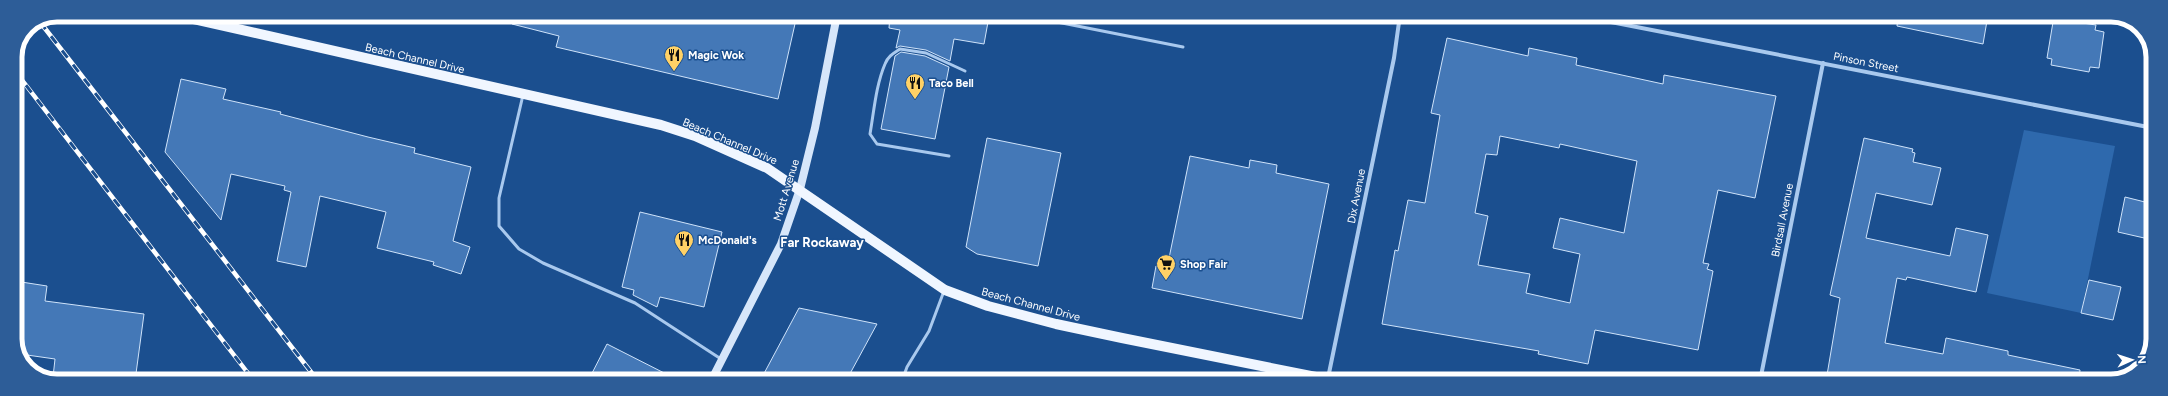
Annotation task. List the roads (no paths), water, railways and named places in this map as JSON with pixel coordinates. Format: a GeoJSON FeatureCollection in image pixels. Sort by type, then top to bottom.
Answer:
{"type":"FeatureCollection","features":[{"type":"Feature","properties":{"kind":"main road","name":"Beach Channel Drive"},"geometry":{"type":"LineString","coordinates":[[207,22],[661,125],[695,136],[767,168],[800,189],[945,290],[988,306],[1056,324],[1302,374]]}},
{"type":"Feature","properties":{"kind":"main road","name":"Mott Avenue"},"geometry":{"type":"LineString","coordinates":[[715,374],[781,244],[800,189],[815,128],[836,22]]}},
{"type":"Feature","properties":{"kind":"street","name":"Dix Avenue"},"geometry":{"type":"LineString","coordinates":[[1332,374],[1394,58],[1399,22]]}},
{"type":"Feature","properties":{"kind":"street","name":"Pinson Street"},"geometry":{"type":"LineString","coordinates":[[1611,22],[2146,127]]}},
{"type":"Feature","properties":{"kind":"street","name":"Birdsall Avenue"},"geometry":{"type":"LineString","coordinates":[[1761,374],[1823,63]]}},
{"type":"Feature","properties":{"kind":"lane"},"geometry":{"type":"LineString","coordinates":[[1057,22],[1183,46]]}},
{"type":"Feature","properties":{"kind":"lane"},"geometry":{"type":"LineString","coordinates":[[949,156],[877,144],[870,134],[874,110],[885,63],[890,55],[900,49],[926,53],[965,71]]}},
{"type":"Feature","properties":{"kind":"lane"},"geometry":{"type":"LineString","coordinates":[[523,94],[499,198],[499,226],[519,249],[543,263],[635,303],[722,360]]}},
{"type":"Feature","properties":{"kind":"lane"},"geometry":{"type":"LineString","coordinates":[[904,374],[907,367],[930,331],[945,290]]}},
{"type":"Feature","properties":{"kind":"railway"},"geometry":{"type":"LineString","coordinates":[[43,26],[313,374]]}},
{"type":"Feature","properties":{"kind":"railway"},"geometry":{"type":"LineString","coordinates":[[22,80],[249,374]]}},
{"type":"Feature","properties":{"kind":"place","name":"Magic Wok"},"geometry":{"type":"Point","coordinates":[674,72]}},
{"type":"Feature","properties":{"kind":"place","name":"Taco Bell"},"geometry":{"type":"Point","coordinates":[915,100]}},
{"type":"Feature","properties":{"kind":"place","name":"McDonald's"},"geometry":{"type":"Point","coordinates":[684,257]}},
{"type":"Feature","properties":{"kind":"place","name":"Shop Fair"},"geometry":{"type":"Point","coordinates":[1166,281]}},
{"type":"Feature","properties":{"kind":"district","name":"Far Rockaway"},"geometry":{"type":"Point","coordinates":[822,242]}}]}
